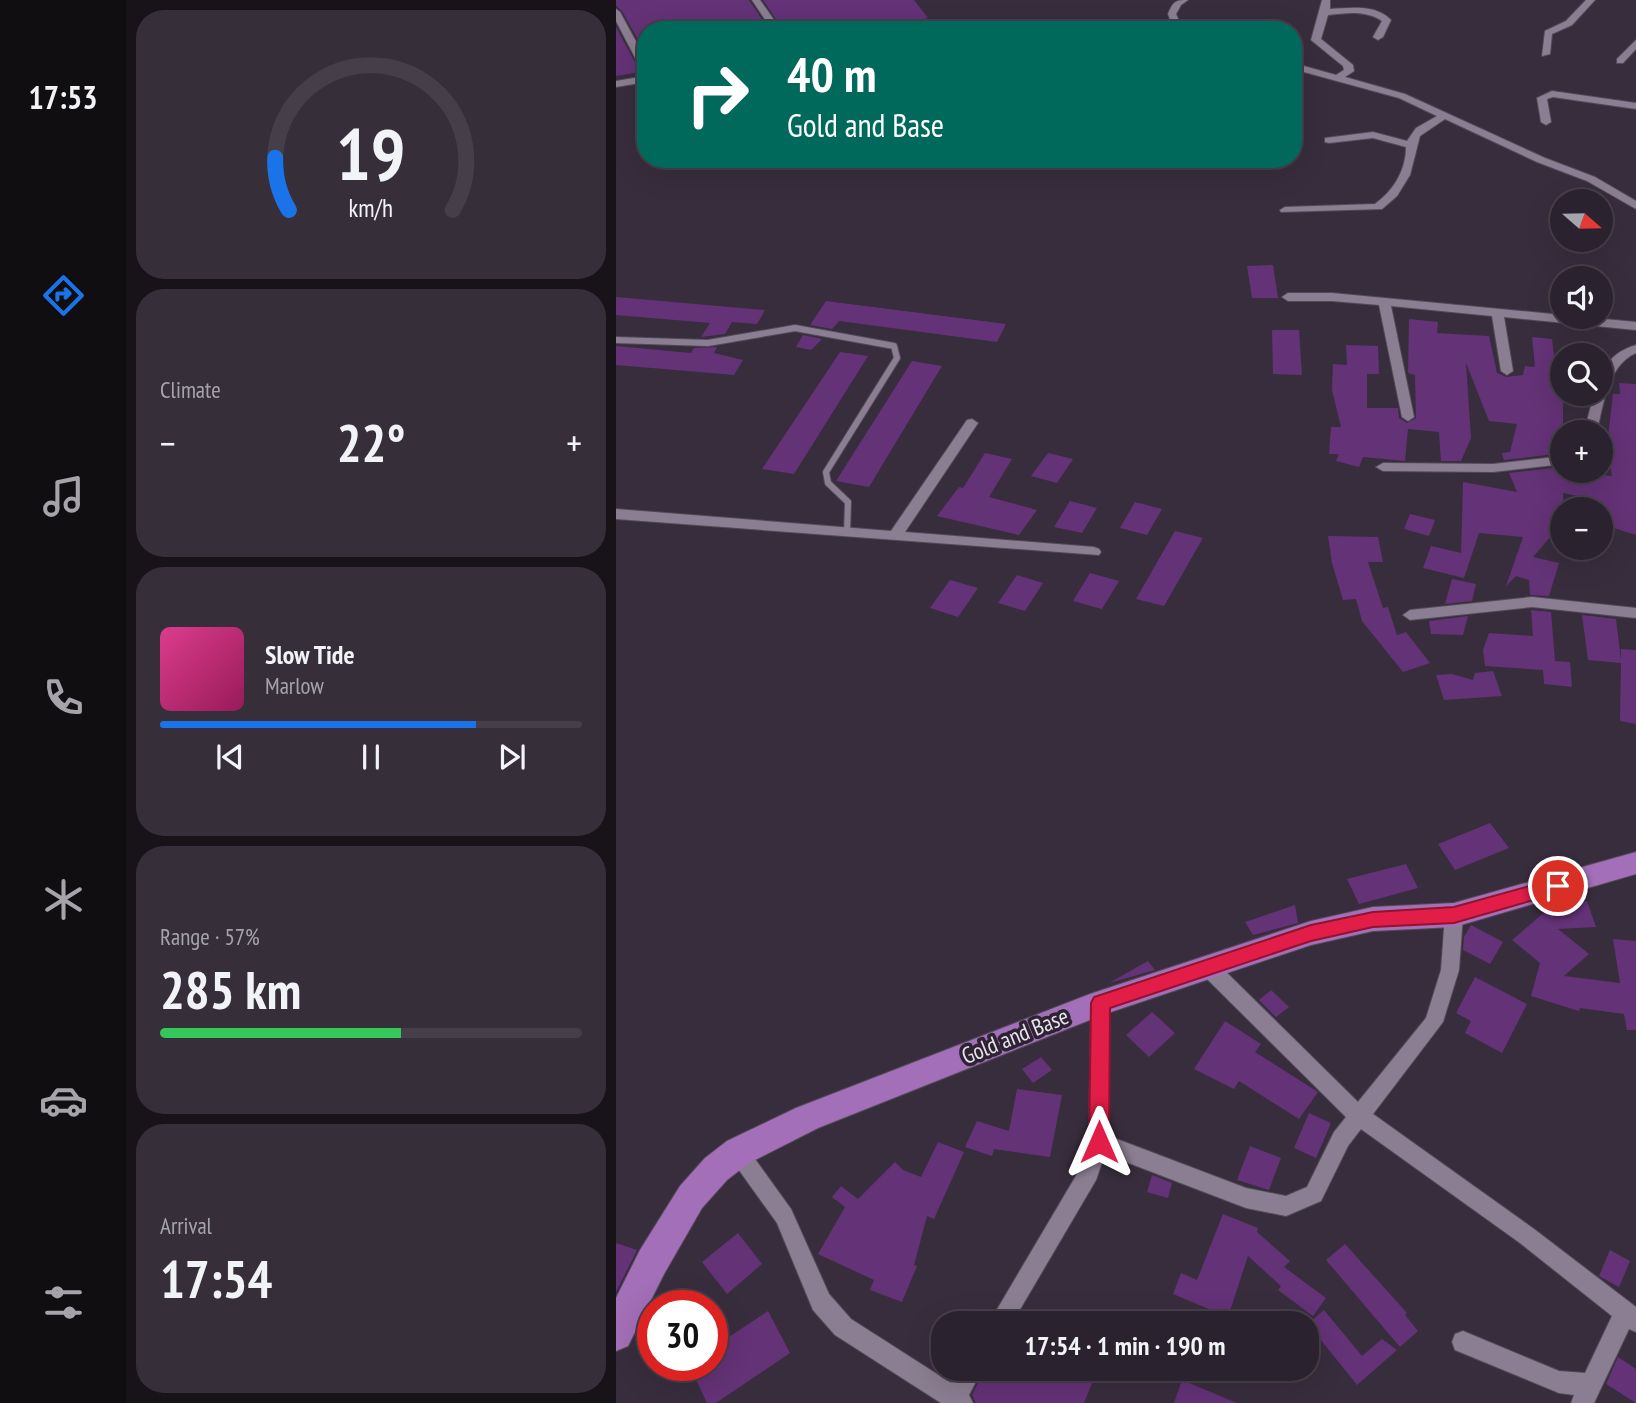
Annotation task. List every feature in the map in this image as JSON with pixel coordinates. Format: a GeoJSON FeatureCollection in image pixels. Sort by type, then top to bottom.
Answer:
{"type":"FeatureCollection","features":[{"type":"Feature","properties":{"kind":"main road","name":"Gold and Base"},"geometry":{"type":"LineString","coordinates":[[616,1334],[652,1262],[691,1197],[716,1169],[738,1152],[807,1118],[1100,1003],[1311,933],[1373,919],[1454,915],[1636,863]]}},
{"type":"Feature","properties":{"kind":"street"},"geometry":{"type":"LineString","coordinates":[[756,0],[771,21]]}},
{"type":"Feature","properties":{"kind":"street"},"geometry":{"type":"LineString","coordinates":[[1175,21],[1172,14],[1177,3],[1184,0]]}},
{"type":"Feature","properties":{"kind":"street"},"geometry":{"type":"LineString","coordinates":[[1326,0],[1327,12],[1315,34],[1317,40],[1348,65],[1349,71],[1338,78]]}},
{"type":"Feature","properties":{"kind":"street"},"geometry":{"type":"LineString","coordinates":[[1545,54],[1548,33],[1569,23],[1591,0]]}},
{"type":"Feature","properties":{"kind":"street"},"geometry":{"type":"LineString","coordinates":[[1327,12],[1361,11],[1382,15],[1387,20],[1378,37]]}},
{"type":"Feature","properties":{"kind":"street"},"geometry":{"type":"LineString","coordinates":[[616,12],[637,52]]}},
{"type":"Feature","properties":{"kind":"street"},"geometry":{"type":"LineString","coordinates":[[1620,61],[1636,43]]}},
{"type":"Feature","properties":{"kind":"street"},"geometry":{"type":"LineString","coordinates":[[1302,68],[1402,96],[1541,160],[1591,178],[1636,205]]}},
{"type":"Feature","properties":{"kind":"street"},"geometry":{"type":"LineString","coordinates":[[616,85],[637,81]]}},
{"type":"Feature","properties":{"kind":"street"},"geometry":{"type":"LineString","coordinates":[[1546,122],[1542,98],[1552,94],[1636,106]]}},
{"type":"Feature","properties":{"kind":"street"},"geometry":{"type":"LineString","coordinates":[[1285,210],[1378,207],[1390,199],[1409,167],[1411,145],[1426,124],[1444,116]]}},
{"type":"Feature","properties":{"kind":"street"},"geometry":{"type":"LineString","coordinates":[[1329,140],[1373,135],[1411,145]]}},
{"type":"Feature","properties":{"kind":"street"},"geometry":{"type":"LineString","coordinates":[[1288,297],[1332,297],[1636,326]]}},
{"type":"Feature","properties":{"kind":"street"},"geometry":{"type":"LineString","coordinates":[[1384,303],[1408,417]]}},
{"type":"Feature","properties":{"kind":"street"},"geometry":{"type":"LineString","coordinates":[[1497,313],[1507,371]]}},
{"type":"Feature","properties":{"kind":"street"},"geometry":{"type":"LineString","coordinates":[[1613,368],[1619,356],[1636,349]]}},
{"type":"Feature","properties":{"kind":"street"},"geometry":{"type":"LineString","coordinates":[[895,536],[972,423]]}},
{"type":"Feature","properties":{"kind":"street"},"geometry":{"type":"LineString","coordinates":[[1383,467],[1493,468],[1550,461]]}},
{"type":"Feature","properties":{"kind":"street"},"geometry":{"type":"LineString","coordinates":[[616,514],[1094,552]]}},
{"type":"Feature","properties":{"kind":"street"},"geometry":{"type":"LineString","coordinates":[[1410,615],[1532,603],[1636,613]]}},
{"type":"Feature","properties":{"kind":"street"},"geometry":{"type":"LineString","coordinates":[[1099,1142],[1246,1198],[1286,1206],[1314,1194],[1341,1139],[1434,1022],[1450,970],[1454,915]]}},
{"type":"Feature","properties":{"kind":"street"},"geometry":{"type":"LineString","coordinates":[[1208,967],[1359,1116],[1527,1236],[1630,1318],[1585,1394],[1463,1342]]}},
{"type":"Feature","properties":{"kind":"street"},"geometry":{"type":"LineString","coordinates":[[1006,1311],[1089,1173],[1099,1142],[1100,1003]]}},
{"type":"Feature","properties":{"kind":"street"},"geometry":{"type":"LineString","coordinates":[[738,1152],[784,1216],[821,1302],[843,1327],[959,1400],[967,1381]]}},
{"type":"Feature","properties":{"kind":"lane"},"geometry":{"type":"LineString","coordinates":[[616,340],[708,343],[795,328],[894,346],[897,358],[827,472],[828,483],[848,502],[847,533]]}},
{"type":"Feature","properties":{"kind":"building"},"geometry":{"type":"Polygon","coordinates":[[[616,0],[749,0],[763,21],[637,21],[637,38],[622,11],[616,6],[616,0]]]}},
{"type":"Feature","properties":{"kind":"building"},"geometry":{"type":"Polygon","coordinates":[[[763,0],[914,0],[928,18],[912,21],[777,21],[763,0]]]}},
{"type":"Feature","properties":{"kind":"building"},"geometry":{"type":"Polygon","coordinates":[[[616,27],[637,66],[637,72],[616,76],[616,27]]]}},
{"type":"Feature","properties":{"kind":"building"},"geometry":{"type":"Polygon","coordinates":[[[1273,265],[1278,298],[1252,298],[1247,266],[1273,265]]]}},
{"type":"Feature","properties":{"kind":"building"},"geometry":{"type":"Polygon","coordinates":[[[616,297],[765,310],[757,324],[732,322],[725,334],[701,337],[710,323],[616,315],[616,297]]]}},
{"type":"Feature","properties":{"kind":"building"},"geometry":{"type":"Polygon","coordinates":[[[826,301],[1006,324],[997,342],[839,321],[832,329],[810,325],[826,301]]]}},
{"type":"Feature","properties":{"kind":"building"},"geometry":{"type":"Polygon","coordinates":[[[1409,319],[1438,322],[1437,333],[1489,336],[1497,373],[1506,377],[1523,375],[1525,366],[1535,367],[1532,337],[1552,339],[1550,406],[1563,406],[1563,420],[1550,420],[1550,455],[1504,460],[1502,453],[1510,452],[1517,424],[1489,421],[1466,363],[1471,438],[1461,461],[1441,461],[1439,432],[1408,429],[1405,461],[1363,457],[1359,467],[1336,461],[1339,454],[1329,454],[1331,427],[1341,427],[1332,390],[1333,364],[1347,365],[1346,345],[1378,346],[1379,374],[1367,374],[1367,408],[1398,408],[1399,418],[1407,423],[1416,418],[1415,375],[1408,373],[1409,319]]]}},
{"type":"Feature","properties":{"kind":"building"},"geometry":{"type":"Polygon","coordinates":[[[1272,330],[1299,330],[1302,375],[1273,374],[1272,330]]]}},
{"type":"Feature","properties":{"kind":"building"},"geometry":{"type":"Polygon","coordinates":[[[803,335],[822,339],[811,350],[796,347],[803,335]]]}},
{"type":"Feature","properties":{"kind":"building"},"geometry":{"type":"Polygon","coordinates":[[[616,346],[691,353],[694,348],[717,347],[714,353],[743,360],[734,375],[616,365],[616,346]]]}},
{"type":"Feature","properties":{"kind":"building"},"geometry":{"type":"Polygon","coordinates":[[[840,352],[868,356],[794,474],[762,469],[840,352]]]}},
{"type":"Feature","properties":{"kind":"building"},"geometry":{"type":"Polygon","coordinates":[[[912,361],[942,366],[869,487],[836,481],[912,361]]]}},
{"type":"Feature","properties":{"kind":"building"},"geometry":{"type":"Polygon","coordinates":[[[1619,383],[1636,384],[1636,535],[1613,528],[1613,497],[1583,497],[1563,493],[1563,497],[1550,497],[1550,537],[1533,557],[1559,563],[1549,596],[1530,595],[1529,580],[1516,576],[1506,586],[1523,537],[1479,533],[1464,578],[1423,568],[1431,546],[1461,553],[1463,482],[1517,492],[1509,473],[1550,468],[1550,483],[1613,483],[1613,420],[1610,420],[1613,394],[1620,394],[1619,383]]]}},
{"type":"Feature","properties":{"kind":"building"},"geometry":{"type":"Polygon","coordinates":[[[985,453],[1012,459],[989,497],[1037,510],[1019,535],[937,516],[959,487],[963,488],[985,453]]]}},
{"type":"Feature","properties":{"kind":"building"},"geometry":{"type":"Polygon","coordinates":[[[1048,453],[1073,459],[1057,483],[1031,476],[1048,453]]]}},
{"type":"Feature","properties":{"kind":"building"},"geometry":{"type":"Polygon","coordinates":[[[1070,501],[1097,508],[1082,533],[1054,527],[1070,501]]]}},
{"type":"Feature","properties":{"kind":"building"},"geometry":{"type":"Polygon","coordinates":[[[1135,502],[1162,509],[1147,535],[1120,528],[1135,502]]]}},
{"type":"Feature","properties":{"kind":"building"},"geometry":{"type":"Polygon","coordinates":[[[1410,514],[1435,520],[1429,536],[1404,529],[1410,514]]]}},
{"type":"Feature","properties":{"kind":"building"},"geometry":{"type":"Polygon","coordinates":[[[1175,531],[1203,538],[1164,606],[1136,599],[1175,531]]]}},
{"type":"Feature","properties":{"kind":"building"},"geometry":{"type":"Polygon","coordinates":[[[1328,536],[1378,537],[1383,562],[1368,562],[1383,608],[1388,607],[1397,635],[1406,632],[1430,663],[1403,672],[1362,621],[1356,599],[1343,600],[1332,563],[1328,536]]]}},
{"type":"Feature","properties":{"kind":"building"},"geometry":{"type":"Polygon","coordinates":[[[1090,573],[1119,581],[1102,609],[1073,601],[1090,573]]]}},
{"type":"Feature","properties":{"kind":"building"},"geometry":{"type":"Polygon","coordinates":[[[1017,575],[1043,583],[1025,611],[998,603],[1017,575]]]}},
{"type":"Feature","properties":{"kind":"building"},"geometry":{"type":"Polygon","coordinates":[[[1452,579],[1476,584],[1472,601],[1445,604],[1452,579]]]}},
{"type":"Feature","properties":{"kind":"building"},"geometry":{"type":"Polygon","coordinates":[[[950,580],[978,588],[958,617],[930,608],[950,580]]]}},
{"type":"Feature","properties":{"kind":"building"},"geometry":{"type":"Polygon","coordinates":[[[1531,610],[1551,612],[1555,661],[1570,662],[1572,687],[1544,684],[1543,670],[1485,666],[1483,650],[1489,633],[1533,636],[1531,610]]]}},
{"type":"Feature","properties":{"kind":"building"},"geometry":{"type":"Polygon","coordinates":[[[1582,615],[1616,619],[1621,660],[1621,649],[1636,650],[1636,724],[1620,721],[1621,663],[1588,660],[1582,615]]]}},
{"type":"Feature","properties":{"kind":"building"},"geometry":{"type":"Polygon","coordinates":[[[1468,616],[1463,635],[1431,634],[1429,621],[1468,616]]]}},
{"type":"Feature","properties":{"kind":"building"},"geometry":{"type":"Polygon","coordinates":[[[1493,671],[1502,696],[1444,700],[1436,675],[1452,674],[1473,680],[1475,673],[1493,671]]]}},
{"type":"Feature","properties":{"kind":"building"},"geometry":{"type":"Polygon","coordinates":[[[1490,823],[1509,848],[1455,870],[1438,844],[1490,823]]]}},
{"type":"Feature","properties":{"kind":"building"},"geometry":{"type":"Polygon","coordinates":[[[1406,864],[1418,888],[1359,904],[1347,879],[1406,864]]]}},
{"type":"Feature","properties":{"kind":"building"},"geometry":{"type":"Polygon","coordinates":[[[1587,901],[1596,927],[1558,929],[1589,954],[1564,976],[1620,983],[1613,939],[1636,941],[1636,1030],[1627,1030],[1624,1014],[1580,1008],[1579,1011],[1531,996],[1540,963],[1512,940],[1555,903],[1587,901]]]}},
{"type":"Feature","properties":{"kind":"building"},"geometry":{"type":"Polygon","coordinates":[[[1295,905],[1298,923],[1253,935],[1245,922],[1295,905]]]}},
{"type":"Feature","properties":{"kind":"building"},"geometry":{"type":"Polygon","coordinates":[[[1471,925],[1503,942],[1490,964],[1463,950],[1464,937],[1471,925]]]}},
{"type":"Feature","properties":{"kind":"building"},"geometry":{"type":"Polygon","coordinates":[[[1148,961],[1155,970],[1109,983],[1148,961]]]}},
{"type":"Feature","properties":{"kind":"building"},"geometry":{"type":"Polygon","coordinates":[[[1475,977],[1527,1004],[1502,1053],[1465,1033],[1471,1021],[1456,1013],[1475,977]]]}},
{"type":"Feature","properties":{"kind":"building"},"geometry":{"type":"Polygon","coordinates":[[[1271,990],[1289,1007],[1276,1017],[1259,1000],[1271,990]]]}},
{"type":"Feature","properties":{"kind":"building"},"geometry":{"type":"Polygon","coordinates":[[[1152,1012],[1175,1033],[1149,1057],[1126,1035],[1152,1012]]]}},
{"type":"Feature","properties":{"kind":"building"},"geometry":{"type":"Polygon","coordinates":[[[1225,1021],[1261,1044],[1255,1052],[1318,1092],[1299,1119],[1239,1081],[1234,1089],[1194,1069],[1225,1021]]]}},
{"type":"Feature","properties":{"kind":"building"},"geometry":{"type":"Polygon","coordinates":[[[1041,1057],[1052,1070],[1033,1083],[1022,1069],[1041,1057]]]}},
{"type":"Feature","properties":{"kind":"building"},"geometry":{"type":"Polygon","coordinates":[[[1017,1089],[1062,1095],[1050,1157],[994,1149],[992,1156],[965,1147],[977,1121],[1009,1131],[1017,1089]]]}},
{"type":"Feature","properties":{"kind":"building"},"geometry":{"type":"Polygon","coordinates":[[[1309,1113],[1331,1123],[1316,1158],[1294,1148],[1309,1113]]]}},
{"type":"Feature","properties":{"kind":"building"},"geometry":{"type":"Polygon","coordinates":[[[938,1142],[964,1152],[934,1219],[927,1216],[914,1265],[917,1266],[902,1302],[870,1290],[874,1280],[818,1254],[845,1207],[832,1197],[841,1186],[858,1199],[895,1162],[903,1170],[921,1177],[938,1142]]]}},
{"type":"Feature","properties":{"kind":"building"},"geometry":{"type":"Polygon","coordinates":[[[1250,1146],[1281,1158],[1269,1190],[1237,1180],[1250,1146]]]}},
{"type":"Feature","properties":{"kind":"building"},"geometry":{"type":"Polygon","coordinates":[[[1152,1175],[1172,1183],[1168,1198],[1147,1192],[1152,1175]]]}},
{"type":"Feature","properties":{"kind":"building"},"geometry":{"type":"Polygon","coordinates":[[[1223,1214],[1258,1228],[1257,1232],[1290,1261],[1284,1267],[1326,1298],[1317,1311],[1306,1311],[1278,1290],[1281,1286],[1248,1256],[1230,1311],[1214,1311],[1173,1294],[1181,1273],[1197,1280],[1223,1214]]]}},
{"type":"Feature","properties":{"kind":"building"},"geometry":{"type":"Polygon","coordinates":[[[738,1233],[762,1264],[728,1293],[702,1262],[738,1233]]]}},
{"type":"Feature","properties":{"kind":"building"},"geometry":{"type":"Polygon","coordinates":[[[616,1243],[637,1250],[616,1292],[616,1243]]]}},
{"type":"Feature","properties":{"kind":"building"},"geometry":{"type":"Polygon","coordinates":[[[1345,1244],[1407,1313],[1405,1315],[1418,1331],[1400,1347],[1326,1260],[1345,1244]]]}},
{"type":"Feature","properties":{"kind":"building"},"geometry":{"type":"Polygon","coordinates":[[[1610,1250],[1630,1261],[1619,1287],[1599,1276],[1610,1250]]]}},
{"type":"Feature","properties":{"kind":"building"},"geometry":{"type":"Polygon","coordinates":[[[1324,1310],[1362,1356],[1382,1339],[1397,1350],[1357,1385],[1319,1338],[1319,1314],[1324,1310]]]}},
{"type":"Feature","properties":{"kind":"building"},"geometry":{"type":"Polygon","coordinates":[[[768,1311],[790,1353],[716,1403],[707,1403],[697,1381],[728,1381],[728,1337],[768,1311]]]}},
{"type":"Feature","properties":{"kind":"building"},"geometry":{"type":"Polygon","coordinates":[[[1618,1357],[1636,1369],[1636,1403],[1606,1384],[1618,1357]]]}},
{"type":"Feature","properties":{"kind":"building"},"geometry":{"type":"Polygon","coordinates":[[[979,1381],[1093,1381],[1084,1403],[976,1403],[972,1395],[979,1381]]]}},
{"type":"Feature","properties":{"kind":"building"},"geometry":{"type":"Polygon","coordinates":[[[1182,1381],[1184,1381],[1237,1403],[1174,1403],[1182,1381]]]}},
{"type":"Feature","properties":{"kind":"route"},"geometry":{"type":"LineString","coordinates":[[1099,1142],[1100,1003],[1311,933],[1373,919],[1454,915],[1558,886]]}}]}
